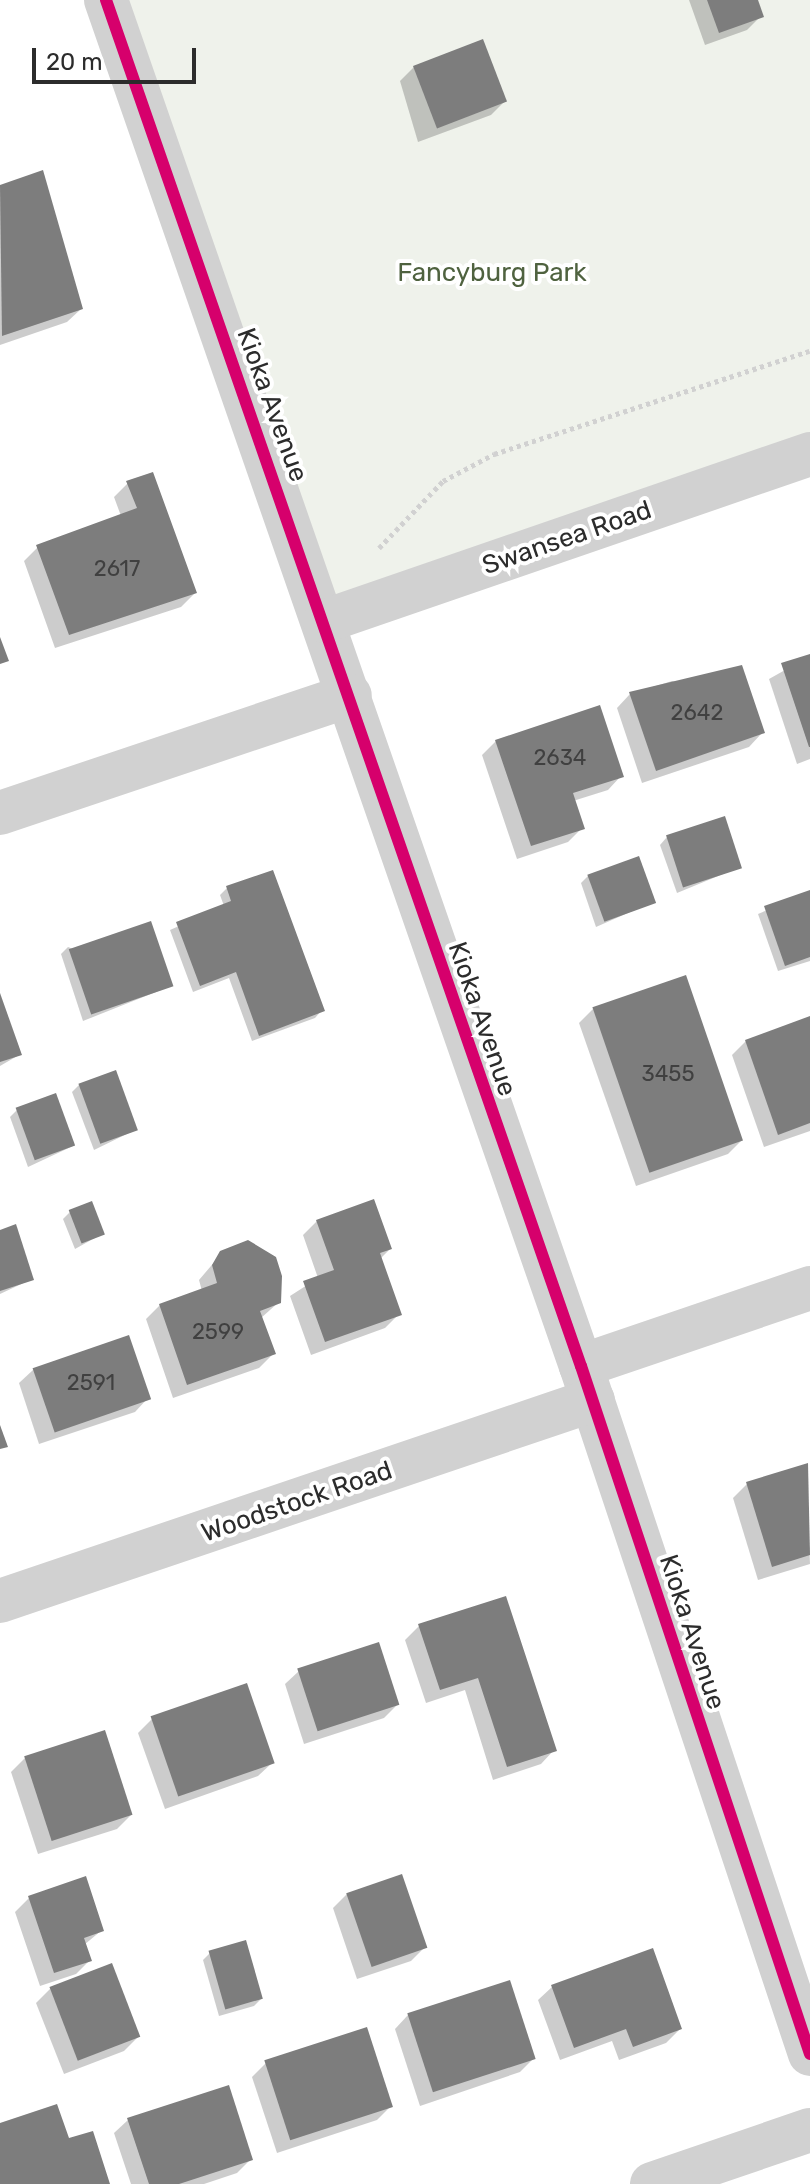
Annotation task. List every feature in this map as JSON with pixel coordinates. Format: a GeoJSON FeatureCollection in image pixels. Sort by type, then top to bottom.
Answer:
{"type":"FeatureCollection","features":[{"type":"Feature","properties":{"kind":"street","name":"Kioka Avenue"},"geometry":{"type":"LineString","coordinates":[[106,0],[325,621],[587,1383],[810,2054]]}},
{"type":"Feature","properties":{"kind":"street","name":"Swansea Road"},"geometry":{"type":"LineString","coordinates":[[325,621],[810,454]]}},
{"type":"Feature","properties":{"kind":"street"},"geometry":{"type":"LineString","coordinates":[[0,813],[350,695]]}},
{"type":"Feature","properties":{"kind":"street","name":"Woodstock Road"},"geometry":{"type":"LineString","coordinates":[[0,1601],[587,1383],[810,1288]]}},
{"type":"Feature","properties":{"kind":"street"},"geometry":{"type":"LineString","coordinates":[[652,2184],[810,2130]]}},
{"type":"Feature","properties":{"kind":"path"},"geometry":{"type":"LineString","coordinates":[[377,550],[443,481],[494,454],[810,351]]}},
{"type":"Feature","properties":{"kind":"green space","name":"Fancyburg Park"},"geometry":{"type":"Polygon","coordinates":[[[106,0],[810,0],[810,454],[325,621],[106,0]]]}},
{"type":"Feature","properties":{"kind":"building"},"geometry":{"type":"Polygon","coordinates":[[[707,0],[758,0],[764,17],[719,33],[707,0]]]}},
{"type":"Feature","properties":{"kind":"building"},"geometry":{"type":"Polygon","coordinates":[[[483,39],[507,102],[437,128],[413,66],[483,39]]]}},
{"type":"Feature","properties":{"kind":"building"},"geometry":{"type":"Polygon","coordinates":[[[43,170],[83,309],[2,336],[0,185],[43,170]]]}},
{"type":"Feature","properties":{"kind":"building"},"geometry":{"type":"Polygon","coordinates":[[[153,472],[197,593],[69,635],[36,545],[137,508],[126,481],[153,472]]]}},
{"type":"Feature","properties":{"kind":"building"},"geometry":{"type":"Polygon","coordinates":[[[0,637],[9,661],[0,664],[0,637]]]}},
{"type":"Feature","properties":{"kind":"building"},"geometry":{"type":"Polygon","coordinates":[[[810,654],[810,747],[809,747],[781,663],[810,654]]]}},
{"type":"Feature","properties":{"kind":"building"},"geometry":{"type":"Polygon","coordinates":[[[742,665],[765,733],[656,771],[629,692],[742,665]]]}},
{"type":"Feature","properties":{"kind":"building"},"geometry":{"type":"Polygon","coordinates":[[[600,705],[624,777],[573,793],[585,829],[531,846],[495,740],[600,705]]]}},
{"type":"Feature","properties":{"kind":"building"},"geometry":{"type":"Polygon","coordinates":[[[725,816],[742,868],[683,887],[666,835],[725,816]]]}},
{"type":"Feature","properties":{"kind":"building"},"geometry":{"type":"Polygon","coordinates":[[[639,856],[656,903],[604,922],[587,875],[639,856]]]}},
{"type":"Feature","properties":{"kind":"building"},"geometry":{"type":"Polygon","coordinates":[[[273,870],[325,1011],[259,1036],[236,972],[200,986],[176,922],[231,901],[226,886],[273,870]]]}},
{"type":"Feature","properties":{"kind":"building"},"geometry":{"type":"Polygon","coordinates":[[[810,890],[810,957],[785,966],[764,906],[810,890]]]}},
{"type":"Feature","properties":{"kind":"building"},"geometry":{"type":"Polygon","coordinates":[[[151,921],[173,986],[91,1015],[69,949],[151,921]]]}},
{"type":"Feature","properties":{"kind":"building"},"geometry":{"type":"Polygon","coordinates":[[[686,975],[743,1140],[649,1173],[592,1007],[686,975]]]}},
{"type":"Feature","properties":{"kind":"building"},"geometry":{"type":"Polygon","coordinates":[[[0,993],[22,1055],[0,1062],[0,993]]]}},
{"type":"Feature","properties":{"kind":"building"},"geometry":{"type":"Polygon","coordinates":[[[810,1016],[810,1123],[778,1135],[745,1040],[810,1016]]]}},
{"type":"Feature","properties":{"kind":"building"},"geometry":{"type":"Polygon","coordinates":[[[116,1070],[138,1130],[100,1144],[78,1084],[116,1070]]]}},
{"type":"Feature","properties":{"kind":"building"},"geometry":{"type":"Polygon","coordinates":[[[56,1093],[75,1146],[35,1160],[16,1108],[56,1093]]]}},
{"type":"Feature","properties":{"kind":"building"},"geometry":{"type":"Polygon","coordinates":[[[374,1199],[392,1249],[380,1253],[402,1315],[325,1342],[303,1281],[334,1270],[316,1220],[374,1199]]]}},
{"type":"Feature","properties":{"kind":"building"},"geometry":{"type":"Polygon","coordinates":[[[92,1201],[105,1235],[82,1244],[69,1210],[92,1201]]]}},
{"type":"Feature","properties":{"kind":"building"},"geometry":{"type":"Polygon","coordinates":[[[16,1224],[34,1280],[0,1291],[0,1230],[16,1224]]]}},
{"type":"Feature","properties":{"kind":"building"},"geometry":{"type":"Polygon","coordinates":[[[248,1240],[276,1257],[282,1276],[281,1303],[260,1311],[276,1354],[187,1385],[159,1304],[217,1283],[212,1265],[220,1251],[248,1240]]]}},
{"type":"Feature","properties":{"kind":"building"},"geometry":{"type":"Polygon","coordinates":[[[129,1335],[151,1399],[55,1433],[33,1368],[129,1335]]]}},
{"type":"Feature","properties":{"kind":"building"},"geometry":{"type":"Polygon","coordinates":[[[0,1425],[8,1447],[0,1449],[0,1425]]]}},
{"type":"Feature","properties":{"kind":"building"},"geometry":{"type":"Polygon","coordinates":[[[808,1463],[810,1555],[772,1567],[746,1482],[808,1463]]]}},
{"type":"Feature","properties":{"kind":"building"},"geometry":{"type":"Polygon","coordinates":[[[506,1596],[557,1751],[507,1767],[478,1678],[440,1690],[418,1624],[506,1596]]]}},
{"type":"Feature","properties":{"kind":"building"},"geometry":{"type":"Polygon","coordinates":[[[379,1642],[399,1705],[318,1731],[297,1669],[379,1642]]]}},
{"type":"Feature","properties":{"kind":"building"},"geometry":{"type":"Polygon","coordinates":[[[247,1683],[275,1763],[178,1797],[151,1716],[247,1683]]]}},
{"type":"Feature","properties":{"kind":"building"},"geometry":{"type":"Polygon","coordinates":[[[105,1730],[133,1815],[52,1841],[24,1756],[105,1730]]]}},
{"type":"Feature","properties":{"kind":"building"},"geometry":{"type":"Polygon","coordinates":[[[402,1874],[427,1948],[372,1967],[346,1893],[402,1874]]]}},
{"type":"Feature","properties":{"kind":"building"},"geometry":{"type":"Polygon","coordinates":[[[86,1876],[104,1931],[84,1938],[92,1961],[54,1973],[28,1896],[86,1876]]]}},
{"type":"Feature","properties":{"kind":"building"},"geometry":{"type":"Polygon","coordinates":[[[246,1940],[263,1999],[225,2009],[209,1951],[246,1940]]]}},
{"type":"Feature","properties":{"kind":"building"},"geometry":{"type":"Polygon","coordinates":[[[653,1948],[682,2029],[633,2047],[626,2029],[574,2048],[551,1985],[653,1948]]]}},
{"type":"Feature","properties":{"kind":"building"},"geometry":{"type":"Polygon","coordinates":[[[112,1963],[140,2037],[78,2061],[49,1987],[112,1963]]]}},
{"type":"Feature","properties":{"kind":"building"},"geometry":{"type":"Polygon","coordinates":[[[510,1980],[536,2059],[433,2092],[407,2013],[510,1980]]]}},
{"type":"Feature","properties":{"kind":"building"},"geometry":{"type":"Polygon","coordinates":[[[367,2027],[393,2107],[290,2140],[264,2060],[367,2027]]]}},
{"type":"Feature","properties":{"kind":"building"},"geometry":{"type":"Polygon","coordinates":[[[229,2085],[253,2160],[179,2184],[149,2184],[127,2118],[229,2085]]]}},
{"type":"Feature","properties":{"kind":"building"},"geometry":{"type":"Polygon","coordinates":[[[57,2104],[69,2138],[93,2131],[110,2184],[0,2184],[0,2123],[57,2104]]]}},
{"type":"Feature","properties":{"kind":"cycle path"},"geometry":{"type":"LineString","coordinates":[[106,0],[581,1366],[810,2054]]}}]}
